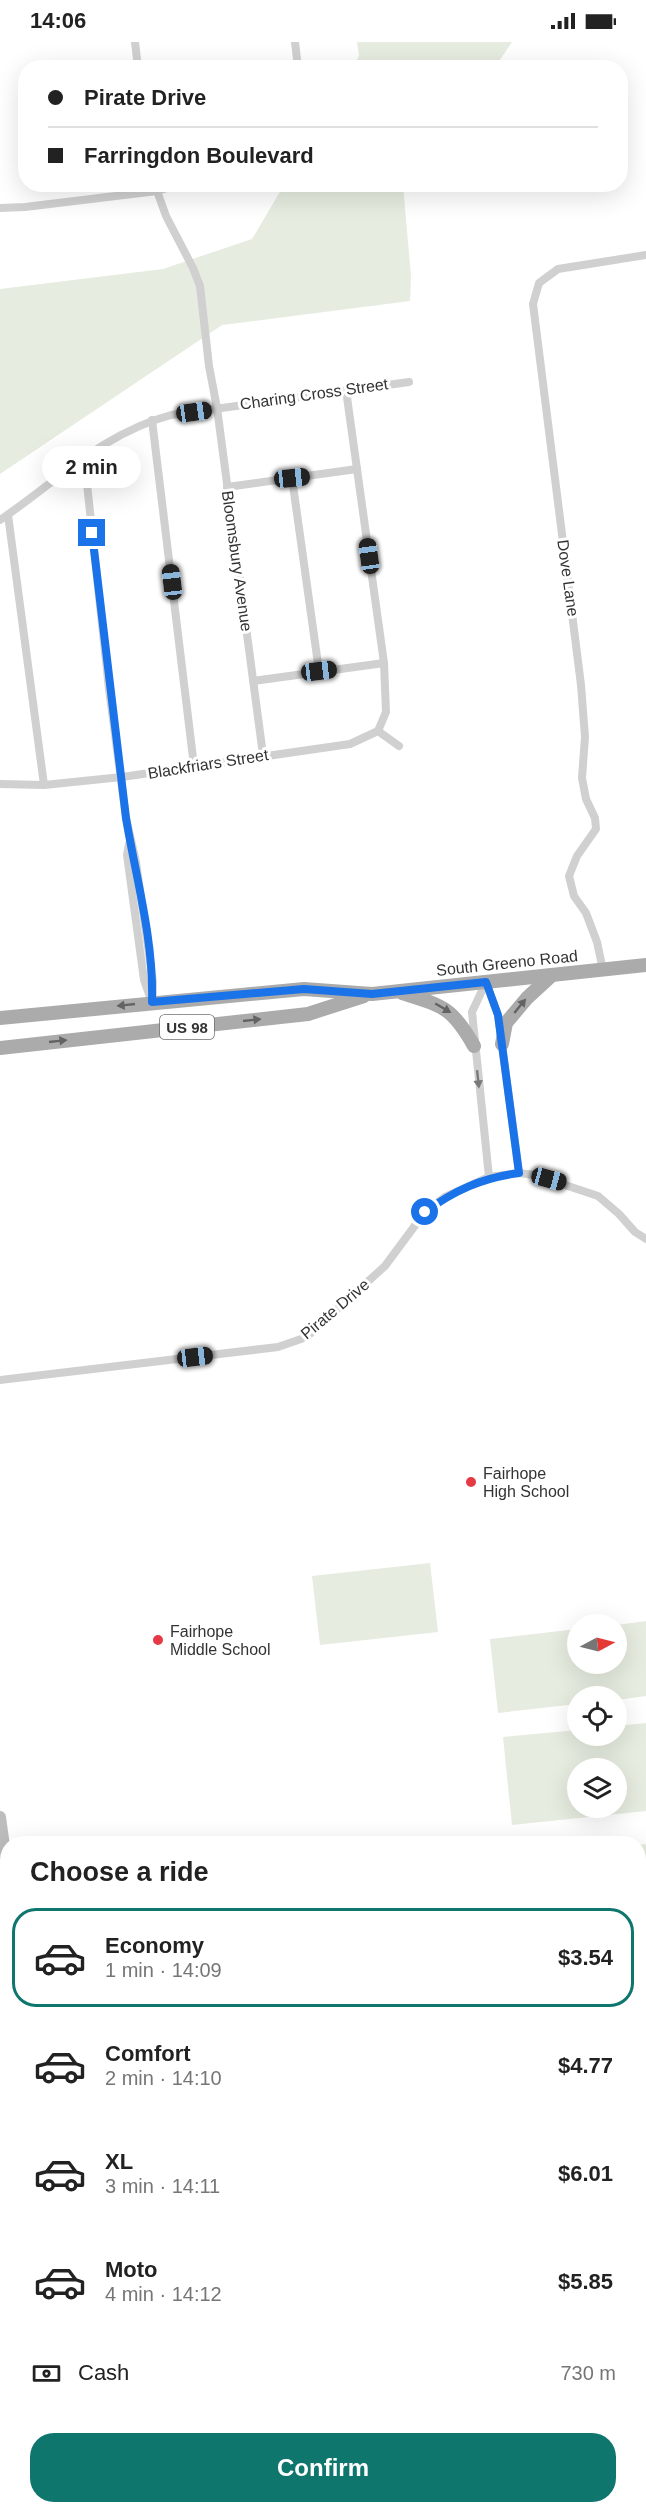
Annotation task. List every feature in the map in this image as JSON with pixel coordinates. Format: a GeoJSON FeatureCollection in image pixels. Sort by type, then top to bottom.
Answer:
{"type":"FeatureCollection","features":[{"type":"Feature","properties":{"kind":"main road","name":"South Greeno Road"},"geometry":{"type":"LineString","coordinates":[[0,1048],[308,1014],[372,994],[646,965]]}},
{"type":"Feature","properties":{"kind":"main road"},"geometry":{"type":"LineString","coordinates":[[502,1044],[506,1023],[527,998],[552,975]]}},
{"type":"Feature","properties":{"kind":"main road","name":"South Greeno Road"},"geometry":{"type":"LineString","coordinates":[[0,1018],[304,989],[372,994]]}},
{"type":"Feature","properties":{"kind":"main road"},"geometry":{"type":"LineString","coordinates":[[397,991],[450,1011],[461,1022],[474,1046]]}},
{"type":"Feature","properties":{"kind":"street"},"geometry":{"type":"LineString","coordinates":[[135,42],[137,60]]}},
{"type":"Feature","properties":{"kind":"street"},"geometry":{"type":"LineString","coordinates":[[295,42],[297,60]]}},
{"type":"Feature","properties":{"kind":"street"},"geometry":{"type":"LineString","coordinates":[[0,208],[25,207],[128,192]]}},
{"type":"Feature","properties":{"kind":"street","name":"Bloomsbury Avenue"},"geometry":{"type":"LineString","coordinates":[[157,192],[166,216],[200,286],[263,755]]}},
{"type":"Feature","properties":{"kind":"street"},"geometry":{"type":"LineString","coordinates":[[0,214],[25,207]]}},
{"type":"Feature","properties":{"kind":"street","name":"Dove Lane"},"geometry":{"type":"LineString","coordinates":[[603,970],[597,942],[586,913],[574,896],[569,876],[577,856],[596,829],[595,818],[583,789],[585,727],[581,685],[533,304],[539,283],[558,269],[646,255]]}},
{"type":"Feature","properties":{"kind":"street","name":"Charing Cross Street"},"geometry":{"type":"LineString","coordinates":[[0,520],[84,456],[118,435],[152,420],[217,408],[409,382]]}},
{"type":"Feature","properties":{"kind":"street"},"geometry":{"type":"LineString","coordinates":[[346,390],[384,663],[386,712],[378,731],[399,746]]}},
{"type":"Feature","properties":{"kind":"street"},"geometry":{"type":"LineString","coordinates":[[152,420],[194,766]]}},
{"type":"Feature","properties":{"kind":"street"},"geometry":{"type":"LineString","coordinates":[[84,456],[109,688],[130,841],[128,855],[144,980],[152,1002]]}},
{"type":"Feature","properties":{"kind":"street"},"geometry":{"type":"LineString","coordinates":[[227,487],[357,469]]}},
{"type":"Feature","properties":{"kind":"street"},"geometry":{"type":"LineString","coordinates":[[292,478],[319,671]]}},
{"type":"Feature","properties":{"kind":"street"},"geometry":{"type":"LineString","coordinates":[[8,515],[44,784]]}},
{"type":"Feature","properties":{"kind":"street"},"geometry":{"type":"LineString","coordinates":[[253,681],[384,663]]}},
{"type":"Feature","properties":{"kind":"street","name":"Blackfriars Street"},"geometry":{"type":"LineString","coordinates":[[0,784],[44,784],[122,777],[350,744],[378,731]]}},
{"type":"Feature","properties":{"kind":"street"},"geometry":{"type":"LineString","coordinates":[[486,982],[498,1015],[519,1173]]}},
{"type":"Feature","properties":{"kind":"street"},"geometry":{"type":"LineString","coordinates":[[486,982],[472,1012],[489,1177]]}},
{"type":"Feature","properties":{"kind":"street","name":"Pirate Drive"},"geometry":{"type":"LineString","coordinates":[[0,1380],[278,1347],[301,1339],[311,1333],[385,1266],[425,1212],[445,1197],[489,1177],[519,1173],[563,1182],[598,1196],[635,1232],[646,1239]]}},
{"type":"Feature","properties":{"kind":"street"},"geometry":{"type":"LineString","coordinates":[[0,1817],[3,1836]]}},
{"type":"Feature","properties":{"kind":"shaded area"},"geometry":{"type":"Polygon","coordinates":[[[357,42],[512,42],[500,60],[357,60],[359,56],[357,42]]]}},
{"type":"Feature","properties":{"kind":"shaded area"},"geometry":{"type":"Polygon","coordinates":[[[280,192],[404,192],[411,276],[410,301],[222,325],[0,474],[0,289],[163,269],[252,239],[280,192]]]}},
{"type":"Feature","properties":{"kind":"shaded area"},"geometry":{"type":"Polygon","coordinates":[[[430,1563],[438,1632],[320,1645],[312,1576],[430,1563]]]}},
{"type":"Feature","properties":{"kind":"shaded area"},"geometry":{"type":"Polygon","coordinates":[[[646,1621],[646,1696],[627,1699],[627,1686],[567,1686],[567,1705],[498,1713],[490,1639],[567,1630],[567,1674],[627,1674],[627,1624],[646,1621]]]}},
{"type":"Feature","properties":{"kind":"shaded area"},"geometry":{"type":"Polygon","coordinates":[[[646,1723],[646,1811],[627,1813],[627,1758],[567,1758],[567,1818],[579,1818],[512,1825],[503,1737],[567,1731],[567,1746],[627,1746],[627,1725],[646,1723]]]}},
{"type":"Feature","properties":{"kind":"place","name":"Fairhope High School"},"geometry":{"type":"Point","coordinates":[471,1482]}},
{"type":"Feature","properties":{"kind":"place","name":"Fairhope Middle School"},"geometry":{"type":"Point","coordinates":[158,1640]}},
{"type":"Feature","properties":{"kind":"route"},"geometry":{"type":"LineString","coordinates":[[92,533],[126,818],[136,862],[153,982],[152,1002],[304,989],[372,994],[486,982],[498,1015],[519,1173],[489,1177],[445,1197],[425,1212]]}}]}
